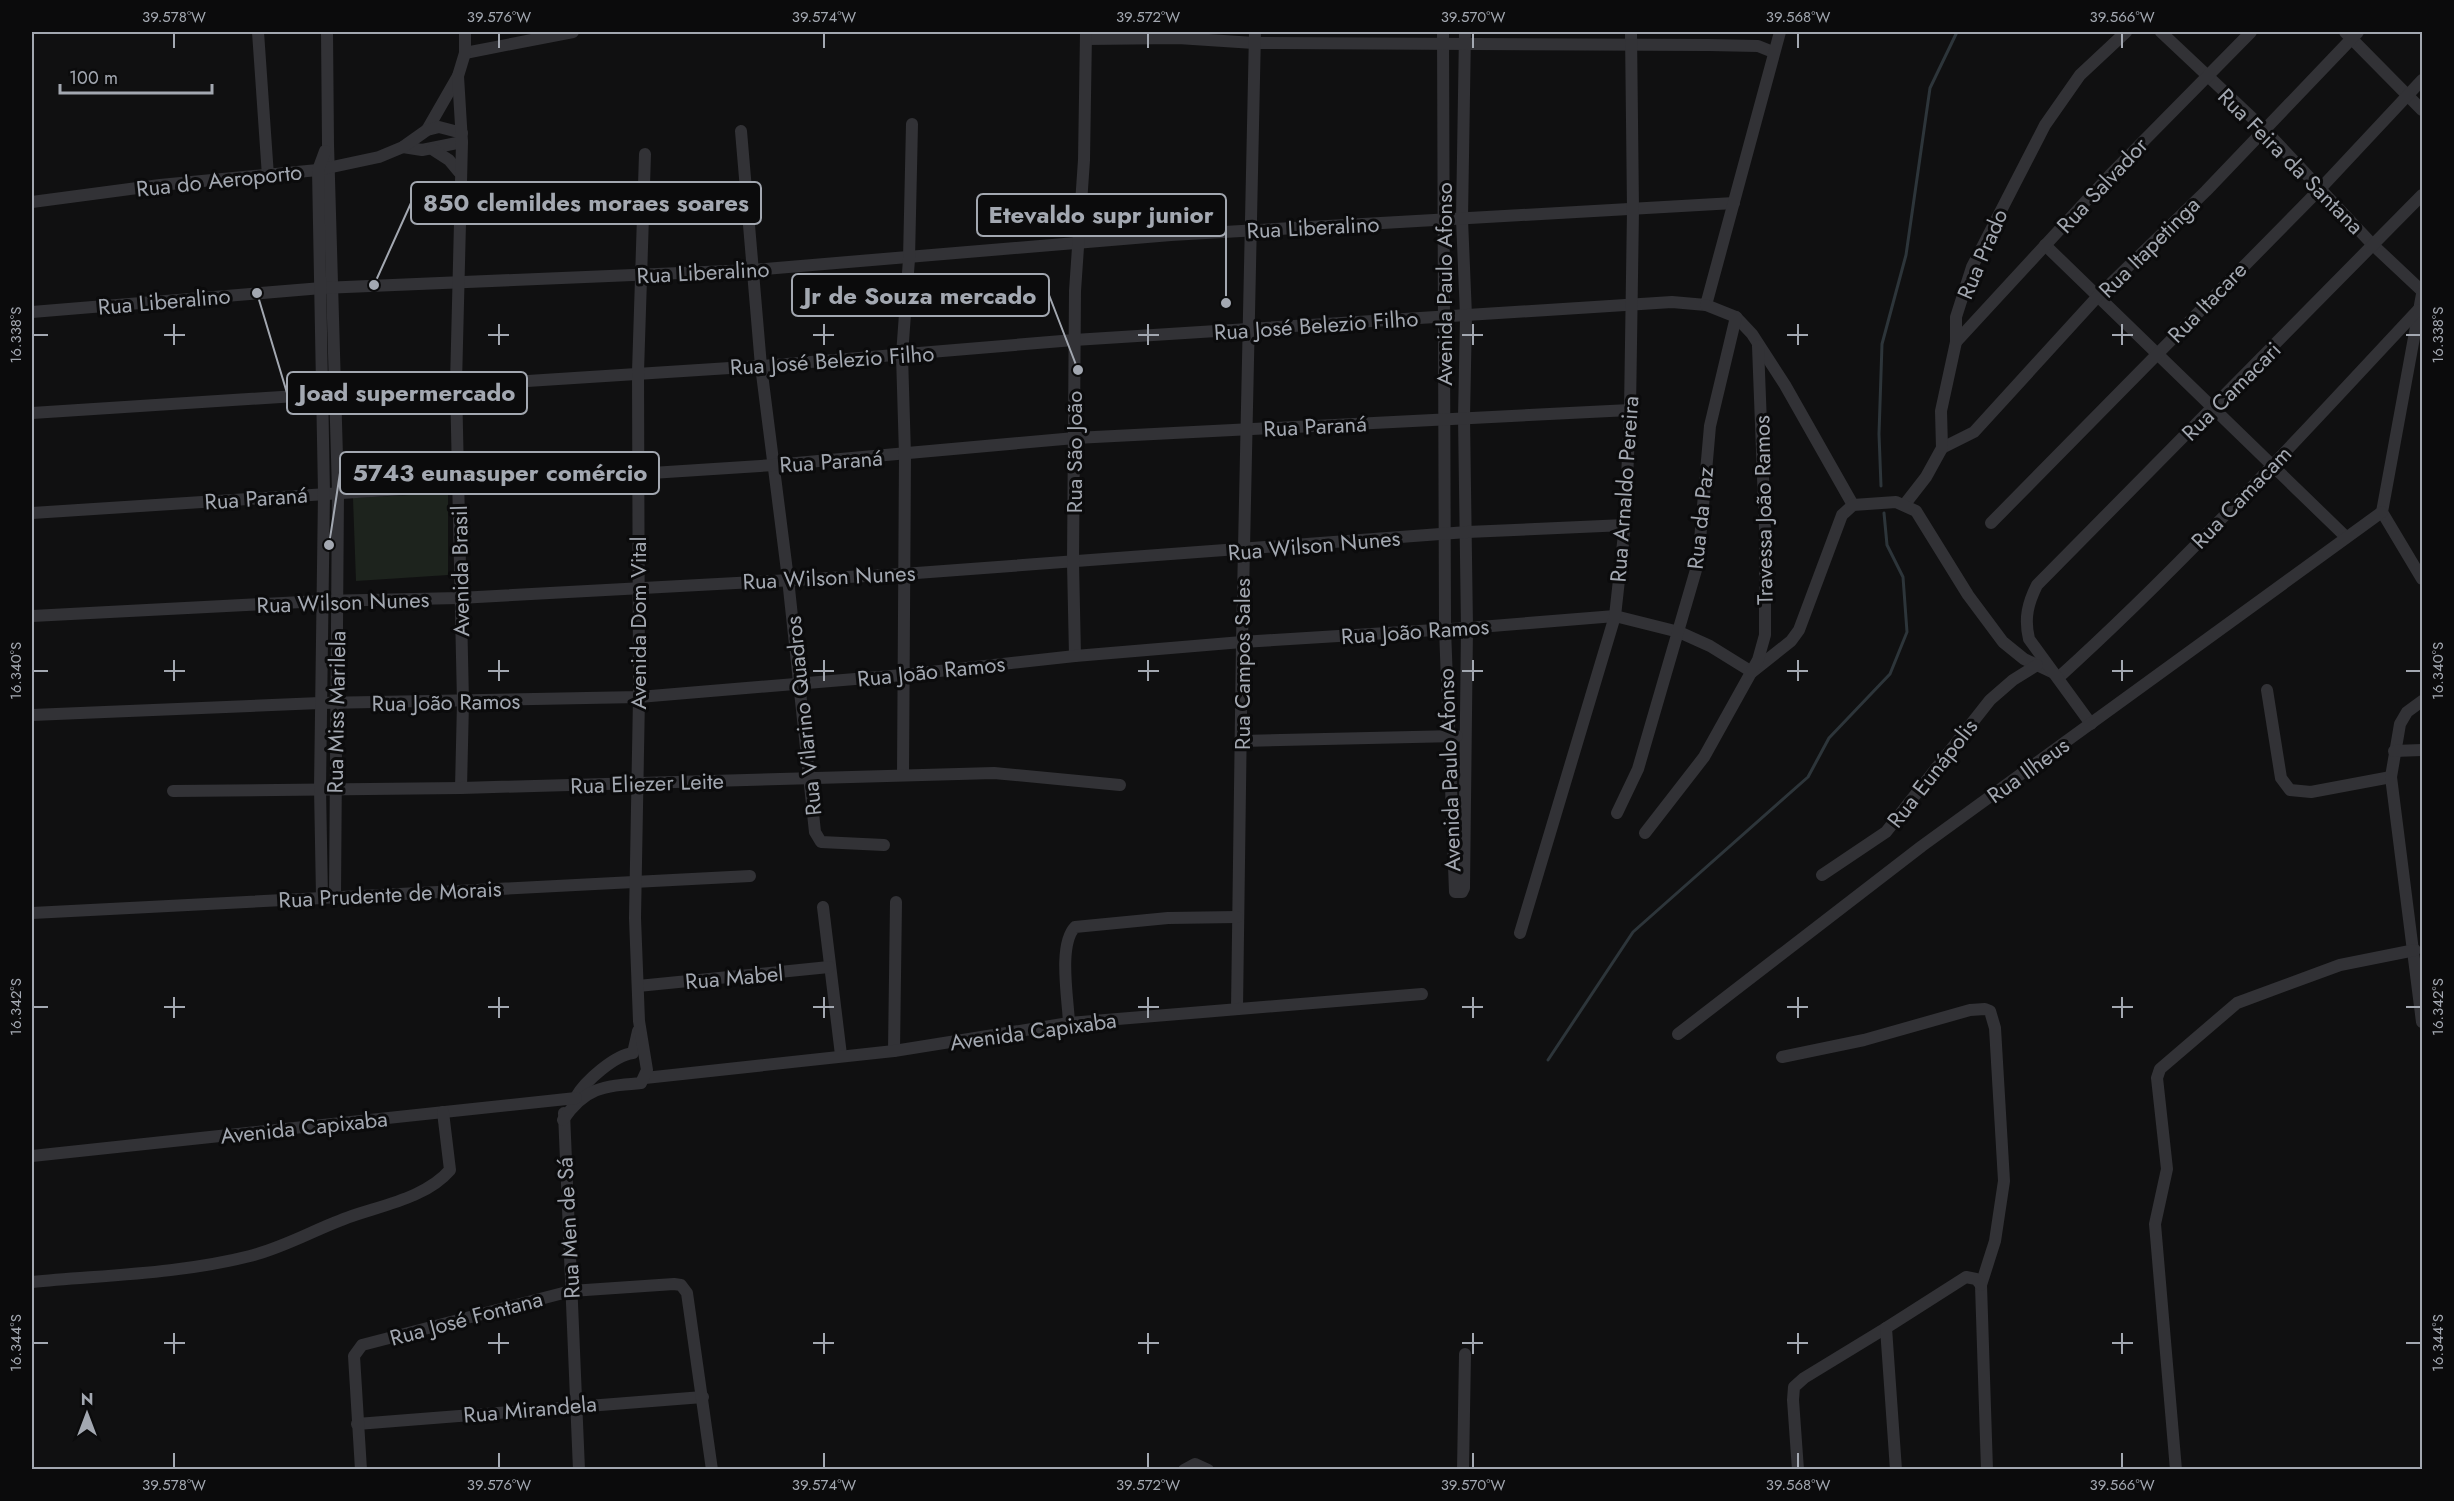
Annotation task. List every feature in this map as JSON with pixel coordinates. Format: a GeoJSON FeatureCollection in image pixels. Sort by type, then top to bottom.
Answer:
{"type":"FeatureCollection","features":[{"type":"Feature","properties":{"kind":"street"},"geometry":{"type":"LineString","coordinates":[[258,32],[268,176]]}},
{"type":"Feature","properties":{"kind":"street"},"geometry":{"type":"LineString","coordinates":[[324,169],[328,144],[327,32]]}},
{"type":"Feature","properties":{"kind":"street","name":"Avenida Brasil"},"geometry":{"type":"LineString","coordinates":[[461,788],[463,702],[456,384],[459,172],[462,137],[458,76],[465,53],[465,32]]}},
{"type":"Feature","properties":{"kind":"street"},"geometry":{"type":"LineString","coordinates":[[465,53],[573,32]]}},
{"type":"Feature","properties":{"kind":"street"},"geometry":{"type":"LineString","coordinates":[[1780,32],[1706,305],[1736,316],[1752,334],[1811,427],[1853,505]]}},
{"type":"Feature","properties":{"kind":"street","name":"Rua Prado"},"geometry":{"type":"LineString","coordinates":[[1942,448],[1941,411],[1956,342],[1956,317],[1972,267],[2045,125],[2080,75],[2126,32]]}},
{"type":"Feature","properties":{"kind":"street","name":"Rua Feira da Santana"},"geometry":{"type":"LineString","coordinates":[[2161,32],[2263,128],[2372,244],[2422,292]]}},
{"type":"Feature","properties":{"kind":"street","name":"Rua Salvador"},"geometry":{"type":"LineString","coordinates":[[1956,342],[2160,123],[2252,32]]}},
{"type":"Feature","properties":{"kind":"street","name":"Rua Itapetinga"},"geometry":{"type":"LineString","coordinates":[[1942,448],[1974,432],[2099,295],[2191,206],[2352,34],[2422,110]]}},
{"type":"Feature","properties":{"kind":"street"},"geometry":{"type":"LineString","coordinates":[[1086,35],[1178,38],[1631,38],[1758,46],[1773,52]]}},
{"type":"Feature","properties":{"kind":"street","name":"Rua São João"},"geometry":{"type":"LineString","coordinates":[[1075,656],[1074,340],[1084,160],[1086,35]]}},
{"type":"Feature","properties":{"kind":"street","name":"Rua Campos Sales"},"geometry":{"type":"LineString","coordinates":[[1237,1010],[1243,550],[1255,37]]}},
{"type":"Feature","properties":{"kind":"street","name":"Avenida Paulo Afonso"},"geometry":{"type":"LineString","coordinates":[[1443,37],[1445,629],[1450,736],[1452,887],[1455,892],[1461,892],[1464,888],[1467,736],[1467,532],[1464,417],[1466,316],[1462,219],[1465,37]]}},
{"type":"Feature","properties":{"kind":"street","name":"Rua Arnaldo Pereira"},"geometry":{"type":"LineString","coordinates":[[1520,933],[1615,616],[1625,525],[1630,410],[1634,210],[1631,38]]}},
{"type":"Feature","properties":{"kind":"street"},"geometry":{"type":"LineString","coordinates":[[403,147],[428,130],[458,76]]}},
{"type":"Feature","properties":{"kind":"street","name":"Rua Itacare"},"geometry":{"type":"LineString","coordinates":[[1990,523],[2320,189],[2422,80]]}},
{"type":"Feature","properties":{"kind":"street"},"geometry":{"type":"LineString","coordinates":[[903,775],[905,455],[902,355],[909,259],[912,124]]}},
{"type":"Feature","properties":{"kind":"street"},"geometry":{"type":"LineString","coordinates":[[428,130],[449,128],[462,137]]}},
{"type":"Feature","properties":{"kind":"street","name":"Rua Vilarino Quadros"},"geometry":{"type":"LineString","coordinates":[[741,131],[761,366],[811,777],[815,832],[821,843],[884,845]]}},
{"type":"Feature","properties":{"kind":"street"},"geometry":{"type":"LineString","coordinates":[[403,147],[432,149],[462,137]]}},
{"type":"Feature","properties":{"kind":"street","name":"Rua do Aeroporto"},"geometry":{"type":"LineString","coordinates":[[32,202],[160,185],[324,169],[379,157],[403,147]]}},
{"type":"Feature","properties":{"kind":"street"},"geometry":{"type":"LineString","coordinates":[[432,149],[449,160],[459,172]]}},
{"type":"Feature","properties":{"kind":"street","name":"Avenida Dom Vital"},"geometry":{"type":"LineString","coordinates":[[639,1081],[647,1070],[639,1021],[635,882],[639,697],[638,372],[645,154]]}},
{"type":"Feature","properties":{"kind":"street","name":"Rua Miss Marilela"},"geometry":{"type":"LineString","coordinates":[[324,169],[328,288],[336,393],[338,492],[335,896]]}},
{"type":"Feature","properties":{"kind":"street","name":"Rua Camacari"},"geometry":{"type":"LineString","coordinates":[[2055,675],[2029,639],[2025,623],[2028,602],[2037,585],[2422,195]]}},
{"type":"Feature","properties":{"kind":"street","name":"Rua Liberalino"},"geometry":{"type":"LineString","coordinates":[[32,312],[328,288],[752,270],[909,259],[1078,242],[1734,203]]}},
{"type":"Feature","properties":{"kind":"street"},"geometry":{"type":"LineString","coordinates":[[2045,245],[2346,537]]}},
{"type":"Feature","properties":{"kind":"street","name":"Rua Miss Marilela"},"geometry":{"type":"LineString","coordinates":[[322,897],[320,703],[324,493],[322,394],[328,288]]}},
{"type":"Feature","properties":{"kind":"street"},"geometry":{"type":"LineString","coordinates":[[2422,292],[2382,512],[2422,579]]}},
{"type":"Feature","properties":{"kind":"street","name":"Rua José Belezio Filho"},"geometry":{"type":"LineString","coordinates":[[32,413],[638,372],[761,366],[1074,340],[1444,316],[1672,302],[1706,305]]}},
{"type":"Feature","properties":{"kind":"street","name":"Rua Camacam"},"geometry":{"type":"LineString","coordinates":[[2055,675],[2096,644],[2274,465],[2418,310]]}},
{"type":"Feature","properties":{"kind":"street","name":"Rua da Paz"},"geometry":{"type":"LineString","coordinates":[[1617,813],[1638,769],[1652,713],[1679,632],[1698,563],[1710,426],[1736,316]]}},
{"type":"Feature","properties":{"kind":"street","name":"Travessa João Ramos"},"geometry":{"type":"LineString","coordinates":[[1752,672],[1765,634],[1765,529],[1758,346]]}},
{"type":"Feature","properties":{"kind":"street","name":"Rua Paraná"},"geometry":{"type":"LineString","coordinates":[[32,513],[774,465],[1075,438],[1630,410]]}},
{"type":"Feature","properties":{"kind":"street"},"geometry":{"type":"LineString","coordinates":[[1905,504],[1926,477],[1942,448]]}},
{"type":"Feature","properties":{"kind":"street"},"geometry":{"type":"LineString","coordinates":[[1645,833],[1704,757],[1752,672],[1791,641],[1799,630],[1842,515],[1853,505],[1896,501],[1916,511],[1968,595],[2003,642],[2024,659],[2055,675],[2091,724]]}},
{"type":"Feature","properties":{"kind":"street","name":"Rua Ilheus"},"geometry":{"type":"LineString","coordinates":[[1678,1034],[1922,846],[2382,512]]}},
{"type":"Feature","properties":{"kind":"street","name":"Rua Wilson Nunes"},"geometry":{"type":"LineString","coordinates":[[32,616],[338,600],[459,598],[638,586],[903,574],[1467,532],[1625,525]]}},
{"type":"Feature","properties":{"kind":"street","name":"Rua João Ramos"},"geometry":{"type":"LineString","coordinates":[[32,715],[320,703],[639,697],[903,675],[1075,656],[1242,642],[1615,616],[1679,632],[1710,646],[1752,672]]}},
{"type":"Feature","properties":{"kind":"street","name":"Rua Eunápolis"},"geometry":{"type":"LineString","coordinates":[[1822,875],[1886,832],[1990,700],[2013,680],[2037,665]]}},
{"type":"Feature","properties":{"kind":"street"},"geometry":{"type":"LineString","coordinates":[[2267,690],[2281,778],[2290,790],[2311,792],[2391,777]]}},
{"type":"Feature","properties":{"kind":"street"},"geometry":{"type":"LineString","coordinates":[[2422,701],[2407,712],[2400,724],[2391,777],[2415,950],[2422,1022]]}},
{"type":"Feature","properties":{"kind":"street"},"geometry":{"type":"LineString","coordinates":[[1242,741],[1467,736]]}},
{"type":"Feature","properties":{"kind":"street"},"geometry":{"type":"LineString","coordinates":[[2394,751],[2422,750]]}},
{"type":"Feature","properties":{"kind":"street","name":"Rua Eliezer Leite"},"geometry":{"type":"LineString","coordinates":[[173,791],[636,784],[994,772],[1120,786]]}},
{"type":"Feature","properties":{"kind":"street","name":"Rua Prudente de Morais"},"geometry":{"type":"LineString","coordinates":[[32,913],[750,876]]}},
{"type":"Feature","properties":{"kind":"street"},"geometry":{"type":"LineString","coordinates":[[894,1052],[896,902]]}},
{"type":"Feature","properties":{"kind":"street"},"geometry":{"type":"LineString","coordinates":[[823,907],[841,1055]]}},
{"type":"Feature","properties":{"kind":"street"},"geometry":{"type":"LineString","coordinates":[[1069,1023],[1065,948],[1069,933],[1075,927],[1168,918],[1237,917]]}},
{"type":"Feature","properties":{"kind":"street"},"geometry":{"type":"LineString","coordinates":[[2176,1470],[2155,1224],[2167,1169],[2157,1087],[2160,1069],[2237,1003],[2340,965],[2415,950]]}},
{"type":"Feature","properties":{"kind":"street","name":"Rua Mabel"},"geometry":{"type":"LineString","coordinates":[[638,986],[829,967]]}},
{"type":"Feature","properties":{"kind":"street","name":"Avenida Capixaba"},"geometry":{"type":"LineString","coordinates":[[563,1120],[587,1092],[597,1087],[841,1055],[894,1052],[1069,1023],[1422,994]]}},
{"type":"Feature","properties":{"kind":"street"},"geometry":{"type":"LineString","coordinates":[[1782,1057],[1864,1040],[1970,1010],[1990,1011],[1995,1028],[2004,1181],[1995,1241],[1981,1285],[1988,1470]]}},
{"type":"Feature","properties":{"kind":"street"},"geometry":{"type":"LineString","coordinates":[[563,1120],[565,1110],[593,1075],[625,1054],[633,1053],[639,1021]]}},
{"type":"Feature","properties":{"kind":"street","name":"Avenida Capixaba"},"geometry":{"type":"LineString","coordinates":[[32,1156],[576,1098]]}},
{"type":"Feature","properties":{"kind":"street"},"geometry":{"type":"LineString","coordinates":[[32,1282],[186,1267],[248,1256],[284,1246],[344,1219],[412,1196],[450,1170],[443,1112]]}},
{"type":"Feature","properties":{"kind":"street","name":"Rua Men de Sá"},"geometry":{"type":"LineString","coordinates":[[563,1120],[579,1470]]}},
{"type":"Feature","properties":{"kind":"street"},"geometry":{"type":"LineString","coordinates":[[1798,1470],[1794,1387],[1804,1378],[1966,1277],[1976,1279],[1981,1285]]}},
{"type":"Feature","properties":{"kind":"street","name":"Rua José Fontana"},"geometry":{"type":"LineString","coordinates":[[357,1424],[354,1356],[362,1345],[571,1291],[681,1285],[687,1293],[703,1397]]}},
{"type":"Feature","properties":{"kind":"street"},"geometry":{"type":"LineString","coordinates":[[1886,1328],[1896,1470]]}},
{"type":"Feature","properties":{"kind":"street"},"geometry":{"type":"LineString","coordinates":[[1463,1470],[1465,1354]]}},
{"type":"Feature","properties":{"kind":"street"},"geometry":{"type":"LineString","coordinates":[[703,1397],[712,1470]]}},
{"type":"Feature","properties":{"kind":"street","name":"Rua Mirandela"},"geometry":{"type":"LineString","coordinates":[[357,1424],[576,1405],[703,1397]]}},
{"type":"Feature","properties":{"kind":"street"},"geometry":{"type":"LineString","coordinates":[[357,1424],[361,1470]]}},
{"type":"Feature","properties":{"kind":"street"},"geometry":{"type":"LineString","coordinates":[[1184,1470],[1195,1464],[1208,1470]]}},
{"type":"Feature","properties":{"kind":"shaded area"},"geometry":{"type":"Polygon","coordinates":[[[448,493],[448,575],[356,581],[353,498],[448,493]]]}},
{"type":"Feature","properties":{"kind":"waterway"},"geometry":{"type":"LineString","coordinates":[[1881,486],[1879,434],[1882,344],[1906,255],[1930,88],[1957,32]]}},
{"type":"Feature","properties":{"kind":"waterway"},"geometry":{"type":"LineString","coordinates":[[1548,1060],[1633,932],[1808,777],[1829,738],[1890,674],[1907,632],[1903,577],[1887,545],[1884,513]]}},
{"type":"Feature","properties":{"kind":"place","name":"850 clemildes moraes soares"},"geometry":{"type":"Point","coordinates":[374,285]}},
{"type":"Feature","properties":{"kind":"place","name":"Joad supermercado"},"geometry":{"type":"Point","coordinates":[257,293]}},
{"type":"Feature","properties":{"kind":"place","name":"Etevaldo supr junior"},"geometry":{"type":"Point","coordinates":[1226,303]}},
{"type":"Feature","properties":{"kind":"place","name":"Jr de Souza mercado"},"geometry":{"type":"Point","coordinates":[1078,370]}},
{"type":"Feature","properties":{"kind":"place","name":"5743 eunasuper comércio"},"geometry":{"type":"Point","coordinates":[329,545]}}]}
